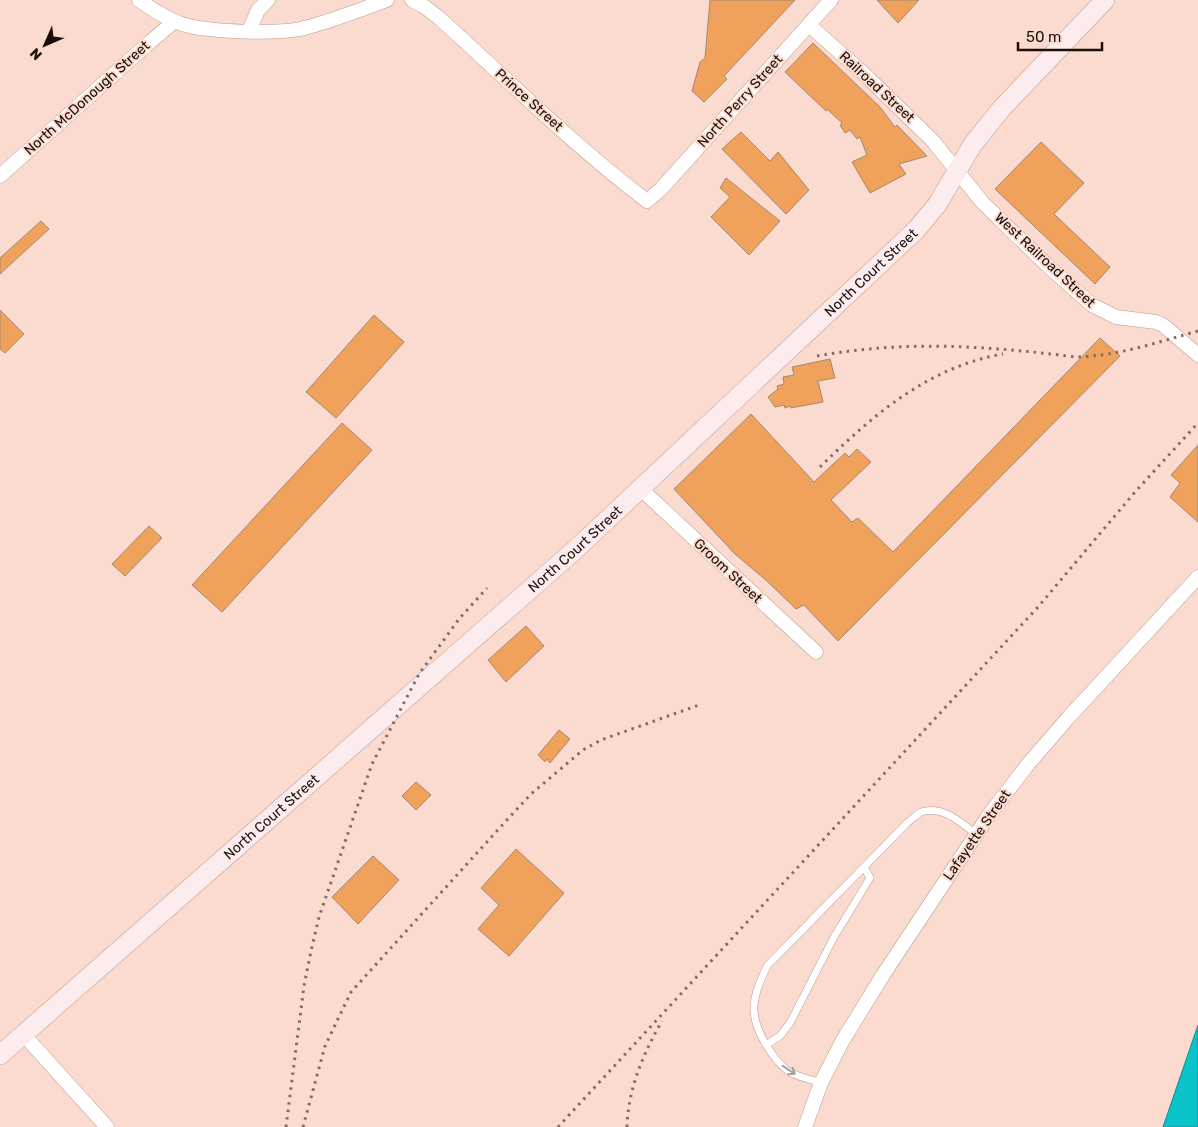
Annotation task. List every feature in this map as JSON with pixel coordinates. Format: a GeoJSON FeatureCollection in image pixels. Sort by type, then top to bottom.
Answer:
{"type":"FeatureCollection","features":[{"type":"Feature","properties":{"kind":"main road","name":"North Court Street"},"geometry":{"type":"LineString","coordinates":[[0,1055],[576,548],[916,230],[937,205],[972,144],[1002,108],[1105,0]]}},
{"type":"Feature","properties":{"kind":"street"},"geometry":{"type":"LineString","coordinates":[[139,0],[188,26],[271,32],[298,29],[324,23],[387,0]]}},
{"type":"Feature","properties":{"kind":"street"},"geometry":{"type":"LineString","coordinates":[[249,31],[258,10],[268,0]]}},
{"type":"Feature","properties":{"kind":"street","name":"Prince Street"},"geometry":{"type":"LineString","coordinates":[[412,0],[425,6],[438,17],[541,111],[647,201]]}},
{"type":"Feature","properties":{"kind":"street","name":"North Perry Street"},"geometry":{"type":"LineString","coordinates":[[647,201],[667,182],[831,0]]}},
{"type":"Feature","properties":{"kind":"street","name":"North McDonough Street"},"geometry":{"type":"LineString","coordinates":[[0,176],[176,21]]}},
{"type":"Feature","properties":{"kind":"street","name":"Railroad Street"},"geometry":{"type":"LineString","coordinates":[[809,25],[862,72],[932,140],[957,170]]}},
{"type":"Feature","properties":{"kind":"street","name":"West Railroad Street"},"geometry":{"type":"LineString","coordinates":[[957,170],[983,202],[1092,305],[1116,317],[1163,324],[1198,355]]}},
{"type":"Feature","properties":{"kind":"street","name":"Groom Street"},"geometry":{"type":"LineString","coordinates":[[641,489],[816,652]]}},
{"type":"Feature","properties":{"kind":"street","name":"Lafayette Street"},"geometry":{"type":"LineString","coordinates":[[805,1127],[821,1083],[864,1004],[976,834],[1029,763],[1061,725],[1198,577]]}},
{"type":"Feature","properties":{"kind":"street"},"geometry":{"type":"LineString","coordinates":[[24,1035],[107,1127]]}},
{"type":"Feature","properties":{"kind":"lane"},"geometry":{"type":"LineString","coordinates":[[821,1083],[789,1072],[766,1045],[758,1027],[754,1010],[757,988],[767,966],[908,822],[921,812],[941,810],[976,834]]}},
{"type":"Feature","properties":{"kind":"lane"},"geometry":{"type":"LineString","coordinates":[[766,1045],[780,1036],[790,1023],[834,937],[870,878],[864,867]]}},
{"type":"Feature","properties":{"kind":"water"},"geometry":{"type":"Polygon","coordinates":[[[1198,1025],[1198,1127],[1163,1127],[1198,1025]]]}},
{"type":"Feature","properties":{"kind":"building"},"geometry":{"type":"Polygon","coordinates":[[[710,0],[795,0],[724,76],[727,79],[704,102],[692,91],[700,62],[705,58],[710,0]]]}},
{"type":"Feature","properties":{"kind":"building"},"geometry":{"type":"Polygon","coordinates":[[[877,0],[919,0],[898,23],[877,0]]]}},
{"type":"Feature","properties":{"kind":"building"},"geometry":{"type":"Polygon","coordinates":[[[813,43],[880,107],[895,127],[897,125],[927,156],[899,164],[906,174],[870,193],[852,162],[867,155],[860,137],[857,139],[850,130],[845,133],[840,125],[842,123],[827,109],[826,111],[785,72],[813,43]]]}},
{"type":"Feature","properties":{"kind":"building"},"geometry":{"type":"Polygon","coordinates":[[[741,132],[770,161],[778,152],[809,190],[786,214],[722,149],[741,132]]]}},
{"type":"Feature","properties":{"kind":"building"},"geometry":{"type":"Polygon","coordinates":[[[1041,142],[1084,183],[1054,214],[1110,267],[1095,284],[995,189],[1041,142]]]}},
{"type":"Feature","properties":{"kind":"building"},"geometry":{"type":"Polygon","coordinates":[[[726,178],[780,221],[749,255],[711,217],[730,197],[720,188],[726,178]]]}},
{"type":"Feature","properties":{"kind":"building"},"geometry":{"type":"Polygon","coordinates":[[[41,221],[49,229],[0,274],[0,258],[41,221]]]}},
{"type":"Feature","properties":{"kind":"building"},"geometry":{"type":"Polygon","coordinates":[[[0,310],[24,334],[5,353],[0,349],[0,310]]]}},
{"type":"Feature","properties":{"kind":"building"},"geometry":{"type":"Polygon","coordinates":[[[374,315],[404,342],[336,418],[306,392],[374,315]]]}},
{"type":"Feature","properties":{"kind":"building"},"geometry":{"type":"Polygon","coordinates":[[[1100,338],[1120,356],[838,641],[804,605],[796,609],[735,554],[674,489],[751,414],[814,482],[845,453],[849,457],[857,449],[871,462],[831,500],[852,522],[858,518],[893,552],[1100,338]]]}},
{"type":"Feature","properties":{"kind":"building"},"geometry":{"type":"Polygon","coordinates":[[[830,359],[835,378],[818,381],[823,402],[791,408],[790,406],[785,408],[784,405],[775,407],[768,397],[778,389],[777,386],[784,384],[783,377],[794,375],[792,367],[830,359]]]}},
{"type":"Feature","properties":{"kind":"building"},"geometry":{"type":"Polygon","coordinates":[[[342,423],[372,450],[222,612],[192,585],[342,423]]]}},
{"type":"Feature","properties":{"kind":"building"},"geometry":{"type":"Polygon","coordinates":[[[1198,445],[1198,522],[1170,497],[1180,483],[1171,475],[1198,445]]]}},
{"type":"Feature","properties":{"kind":"building"},"geometry":{"type":"Polygon","coordinates":[[[149,526],[162,538],[125,576],[112,564],[149,526]]]}},
{"type":"Feature","properties":{"kind":"building"},"geometry":{"type":"Polygon","coordinates":[[[526,626],[544,646],[506,682],[488,660],[526,626]]]}},
{"type":"Feature","properties":{"kind":"building"},"geometry":{"type":"Polygon","coordinates":[[[559,730],[570,739],[550,763],[547,759],[545,762],[538,755],[559,730]]]}},
{"type":"Feature","properties":{"kind":"building"},"geometry":{"type":"Polygon","coordinates":[[[416,782],[431,795],[416,810],[402,796],[416,782]]]}},
{"type":"Feature","properties":{"kind":"building"},"geometry":{"type":"Polygon","coordinates":[[[516,849],[564,893],[509,956],[478,929],[499,905],[481,888],[516,849]]]}},
{"type":"Feature","properties":{"kind":"building"},"geometry":{"type":"Polygon","coordinates":[[[373,856],[399,880],[358,924],[332,897],[373,856]]]}},
{"type":"Feature","properties":{"kind":"railway"},"geometry":{"type":"LineString","coordinates":[[817,356],[850,351],[914,346],[1011,350],[1076,357],[1092,356],[1138,348],[1198,331]]}},
{"type":"Feature","properties":{"kind":"railway"},"geometry":{"type":"LineString","coordinates":[[820,467],[860,429],[903,396],[950,370],[976,360],[1003,354]]}},
{"type":"Feature","properties":{"kind":"railway"},"geometry":{"type":"LineString","coordinates":[[558,1127],[1038,607],[1135,492],[1198,423]]}},
{"type":"Feature","properties":{"kind":"railway"},"geometry":{"type":"LineString","coordinates":[[286,1127],[304,986],[319,917],[372,764],[419,674],[459,619],[487,588]]}},
{"type":"Feature","properties":{"kind":"railway"},"geometry":{"type":"LineString","coordinates":[[303,1127],[325,1046],[351,992],[531,794],[583,750],[601,740],[699,705]]}},
{"type":"Feature","properties":{"kind":"railway"},"geometry":{"type":"LineString","coordinates":[[627,1127],[630,1099],[638,1072],[662,1021]]}}]}
